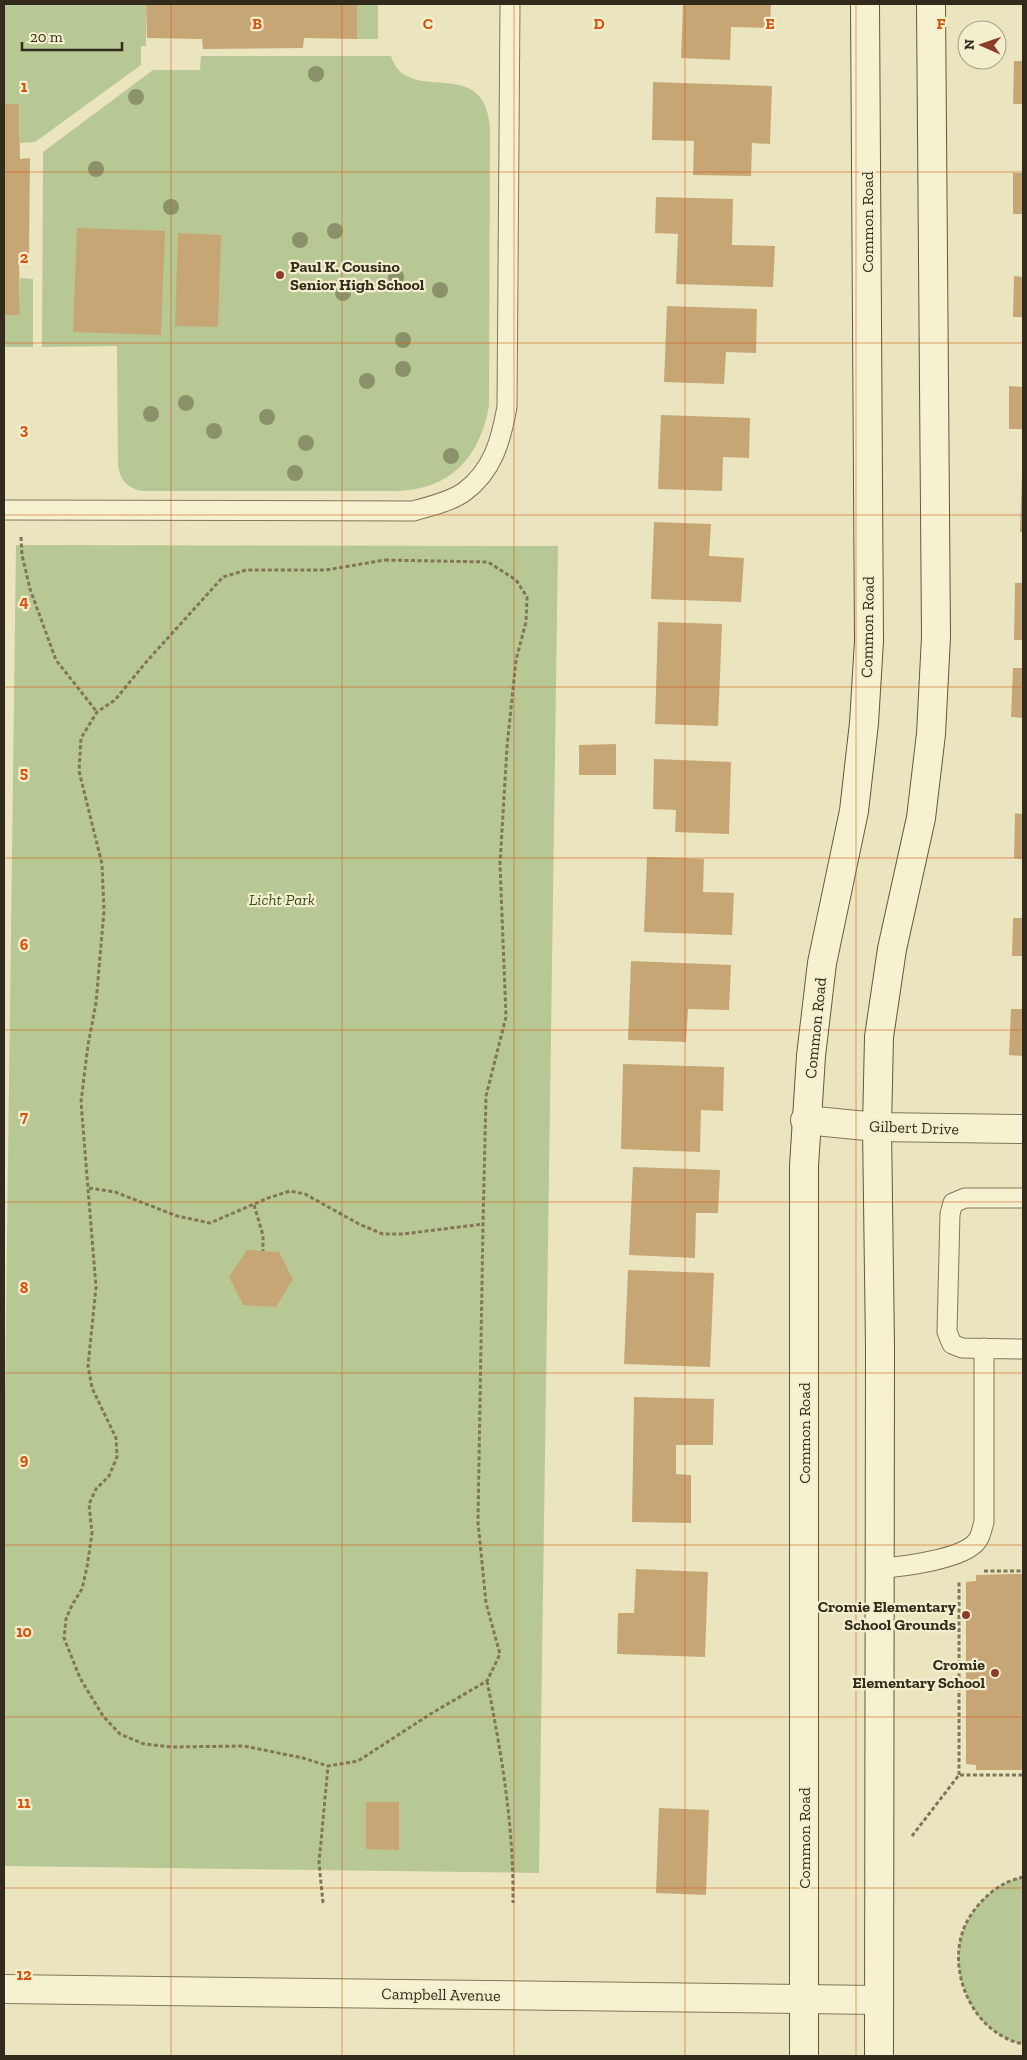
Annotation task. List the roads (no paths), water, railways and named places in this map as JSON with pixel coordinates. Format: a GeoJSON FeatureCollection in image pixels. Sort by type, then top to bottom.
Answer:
{"type":"FeatureCollection","features":[{"type":"Feature","properties":{"kind":"street","name":"Common Road"},"geometry":{"type":"LineString","coordinates":[[804,2056],[805,1120],[822,963],[854,811],[864,722],[869,641],[865,4]]}},
{"type":"Feature","properties":{"kind":"street"},"geometry":{"type":"LineString","coordinates":[[879,2056],[880,1347],[877,1127],[879,1037],[892,949],[921,818],[932,715],[936,628],[930,4]]}},
{"type":"Feature","properties":{"kind":"street","name":"Gilbert Drive"},"geometry":{"type":"LineString","coordinates":[[805,1120],[877,1127],[1023,1129]]}},
{"type":"Feature","properties":{"kind":"street","name":"Campbell Avenue"},"geometry":{"type":"LineString","coordinates":[[4,1989],[879,2000]]}},
{"type":"Feature","properties":{"kind":"lane"},"geometry":{"type":"LineString","coordinates":[[11,510],[413,512],[463,492],[485,471],[501,440],[506,407],[510,4]]}},
{"type":"Feature","properties":{"kind":"lane"},"geometry":{"type":"LineString","coordinates":[[1023,1198],[965,1198],[953,1203],[950,1214],[947,1332],[952,1344],[962,1348],[1023,1349]]}},
{"type":"Feature","properties":{"kind":"lane"},"geometry":{"type":"LineString","coordinates":[[880,1568],[935,1560],[968,1550],[978,1540],[984,1522],[984,1348]]}},
{"type":"Feature","properties":{"kind":"place","name":"Paul K. Cousino Senior High School"},"geometry":{"type":"Point","coordinates":[280,275]}},
{"type":"Feature","properties":{"kind":"place","name":"Cromie Elementary School Grounds"},"geometry":{"type":"Point","coordinates":[966,1615]}},
{"type":"Feature","properties":{"kind":"place","name":"Cromie Elementary School"},"geometry":{"type":"Point","coordinates":[995,1673]}},
{"type":"Feature","properties":{"kind":"park label","name":"Licht Park"},"geometry":{"type":"Point","coordinates":[282,899]}}]}
